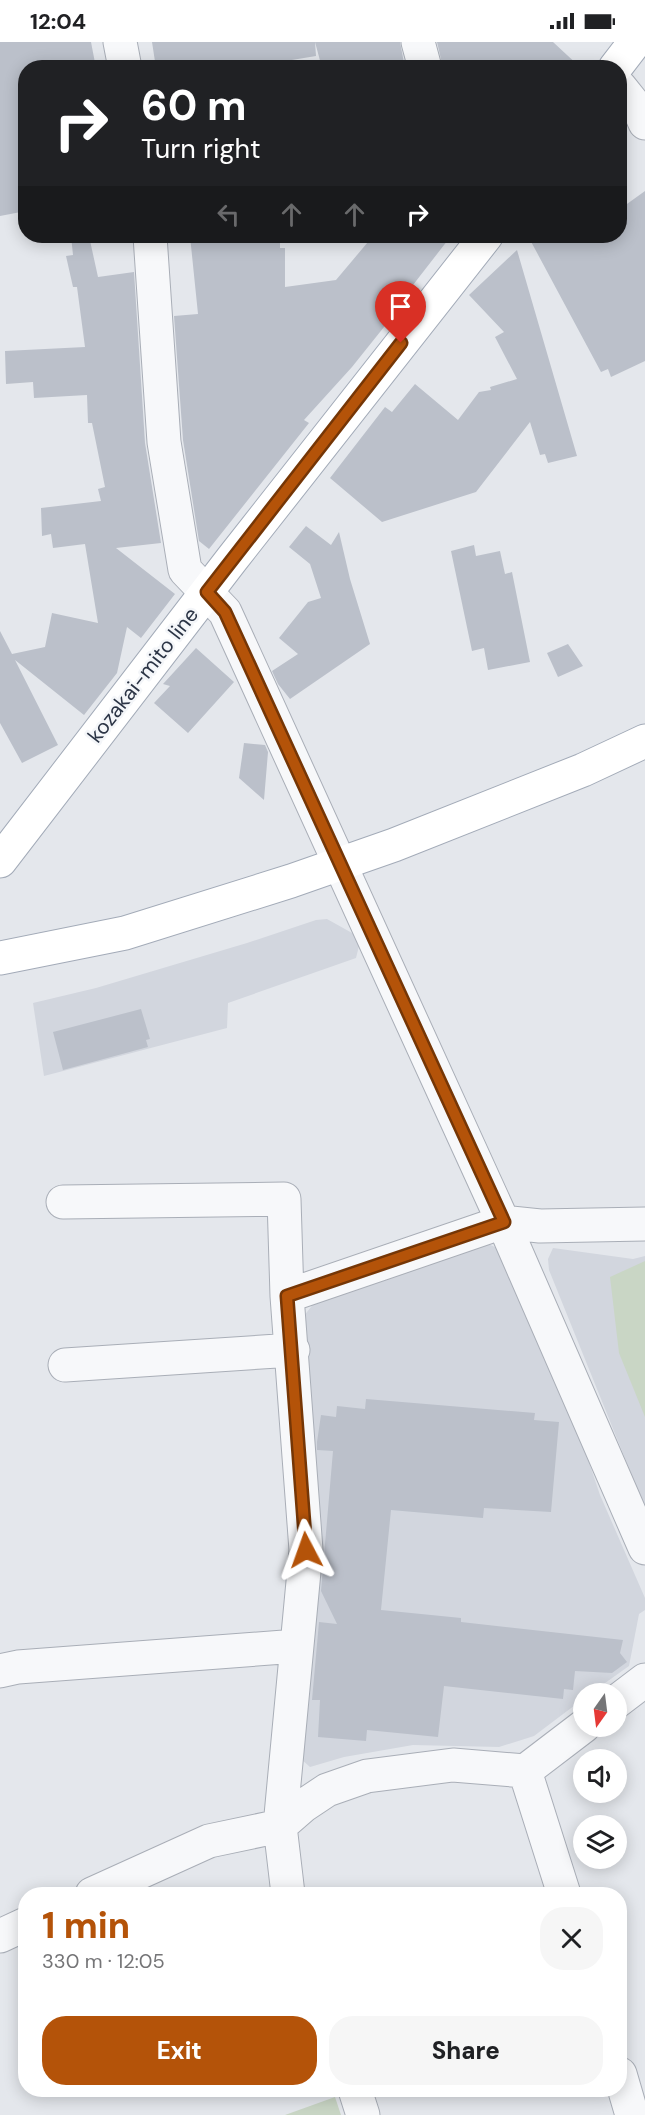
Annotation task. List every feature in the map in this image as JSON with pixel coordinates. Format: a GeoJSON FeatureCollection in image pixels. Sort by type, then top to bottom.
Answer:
{"type":"FeatureCollection","features":[{"type":"Feature","properties":{"kind":"main road","name":"kozakai-mito line"},"geometry":{"type":"LineString","coordinates":[[0,861],[481,243]]}},
{"type":"Feature","properties":{"kind":"main road"},"geometry":{"type":"LineString","coordinates":[[0,958],[125,933],[340,865],[572,775],[645,741]]}},
{"type":"Feature","properties":{"kind":"street"},"geometry":{"type":"LineString","coordinates":[[120,42],[123,60]]}},
{"type":"Feature","properties":{"kind":"street"},"geometry":{"type":"LineString","coordinates":[[418,42],[422,60]]}},
{"type":"Feature","properties":{"kind":"street"},"geometry":{"type":"LineString","coordinates":[[627,96],[640,112],[645,123]]}},
{"type":"Feature","properties":{"kind":"street"},"geometry":{"type":"LineString","coordinates":[[150,243],[164,442],[185,570],[225,612],[504,1222],[645,1548]]}},
{"type":"Feature","properties":{"kind":"street"},"geometry":{"type":"LineString","coordinates":[[63,1202],[284,1199],[287,1296],[293,1350],[306,1550],[280,1826],[287,1887]]}},
{"type":"Feature","properties":{"kind":"street"},"geometry":{"type":"LineString","coordinates":[[287,1296],[504,1222],[540,1226],[645,1224]]}},
{"type":"Feature","properties":{"kind":"street"},"geometry":{"type":"LineString","coordinates":[[65,1365],[293,1350]]}},
{"type":"Feature","properties":{"kind":"street"},"geometry":{"type":"LineString","coordinates":[[0,1671],[18,1667],[297,1646]]}},
{"type":"Feature","properties":{"kind":"street"},"geometry":{"type":"LineString","coordinates":[[627,1694],[645,1680]]}},
{"type":"Feature","properties":{"kind":"street"},"geometry":{"type":"LineString","coordinates":[[107,1887],[209,1841],[280,1826],[303,1806],[327,1790],[367,1776],[453,1765],[525,1771],[573,1734]]}},
{"type":"Feature","properties":{"kind":"street"},"geometry":{"type":"LineString","coordinates":[[525,1771],[562,1887]]}},
{"type":"Feature","properties":{"kind":"street"},"geometry":{"type":"LineString","coordinates":[[0,1936],[18,1928]]}},
{"type":"Feature","properties":{"kind":"street"},"geometry":{"type":"LineString","coordinates":[[357,2097],[363,2115]]}},
{"type":"Feature","properties":{"kind":"street"},"geometry":{"type":"LineString","coordinates":[[627,2097],[632,2115]]}},
{"type":"Feature","properties":{"kind":"shaded area"},"geometry":{"type":"Polygon","coordinates":[[[327,919],[361,938],[356,958],[228,1003],[227,1028],[44,1076],[33,1003],[96,988],[316,920],[327,919]]]}},
{"type":"Feature","properties":{"kind":"shaded area"},"geometry":{"type":"Polygon","coordinates":[[[486,1243],[506,1252],[567,1397],[600,1495],[645,1598],[645,1610],[639,1614],[629,1666],[605,1683],[573,1683],[573,1707],[534,1736],[499,1747],[413,1745],[344,1757],[310,1767],[301,1759],[303,1317],[315,1302],[486,1243]]]}},
{"type":"Feature","properties":{"kind":"shaded area"},"geometry":{"type":"Polygon","coordinates":[[[553,1248],[633,1259],[645,1256],[645,1508],[549,1270],[548,1259],[553,1248]]]}},
{"type":"Feature","properties":{"kind":"green space"},"geometry":{"type":"Polygon","coordinates":[[[645,1261],[645,1417],[619,1353],[610,1277],[645,1261]]]}},
{"type":"Feature","properties":{"kind":"green space"},"geometry":{"type":"Polygon","coordinates":[[[335,2097],[341,2115],[285,2115],[335,2097]]]}},
{"type":"Feature","properties":{"kind":"building"},"geometry":{"type":"Polygon","coordinates":[[[0,42],[91,42],[94,60],[18,60],[18,213],[0,216],[0,42]]]}},
{"type":"Feature","properties":{"kind":"building"},"geometry":{"type":"Polygon","coordinates":[[[152,42],[315,42],[316,56],[292,60],[155,60],[152,42]]]}},
{"type":"Feature","properties":{"kind":"building"},"geometry":{"type":"Polygon","coordinates":[[[315,42],[400,42],[403,60],[320,60],[315,42]]]}},
{"type":"Feature","properties":{"kind":"building"},"geometry":{"type":"Polygon","coordinates":[[[437,42],[553,42],[572,60],[441,60],[437,42]]]}},
{"type":"Feature","properties":{"kind":"building"},"geometry":{"type":"Polygon","coordinates":[[[645,191],[645,361],[611,377],[608,369],[601,372],[532,243],[627,243],[627,204],[645,191]]]}},
{"type":"Feature","properties":{"kind":"building"},"geometry":{"type":"Polygon","coordinates":[[[72,243],[91,243],[98,277],[134,272],[145,443],[161,543],[116,548],[175,594],[141,638],[127,627],[117,673],[84,715],[15,660],[58,745],[22,763],[0,723],[0,631],[12,654],[45,647],[52,613],[98,623],[85,544],[53,548],[51,534],[42,536],[41,508],[101,501],[98,489],[105,487],[92,423],[88,423],[87,395],[34,398],[33,382],[6,384],[5,351],[85,347],[77,287],[73,287],[66,256],[73,255],[72,243]]]}},
{"type":"Feature","properties":{"kind":"building"},"geometry":{"type":"Polygon","coordinates":[[[191,243],[280,243],[280,248],[285,248],[285,287],[336,280],[367,243],[446,243],[413,285],[416,287],[352,367],[304,420],[309,423],[209,549],[199,541],[183,440],[174,316],[198,314],[191,243]]]}},
{"type":"Feature","properties":{"kind":"building"},"geometry":{"type":"Polygon","coordinates":[[[517,250],[577,456],[548,463],[545,454],[540,455],[530,422],[476,492],[382,522],[330,478],[385,407],[392,412],[415,384],[458,420],[479,392],[491,390],[490,387],[517,379],[495,337],[504,332],[469,295],[517,250]]]}},
{"type":"Feature","properties":{"kind":"building"},"geometry":{"type":"Polygon","coordinates":[[[306,526],[331,545],[339,532],[350,579],[370,644],[290,699],[278,684],[272,671],[298,654],[279,638],[308,602],[321,598],[310,564],[289,547],[306,526]]]}},
{"type":"Feature","properties":{"kind":"building"},"geometry":{"type":"Polygon","coordinates":[[[474,545],[476,556],[500,551],[505,574],[512,572],[530,662],[488,670],[484,648],[472,651],[451,551],[474,545]]]}},
{"type":"Feature","properties":{"kind":"building"},"geometry":{"type":"Polygon","coordinates":[[[568,644],[583,666],[558,677],[547,653],[568,644]]]}},
{"type":"Feature","properties":{"kind":"building"},"geometry":{"type":"Polygon","coordinates":[[[196,648],[234,682],[188,733],[154,703],[170,686],[163,684],[196,648]]]}},
{"type":"Feature","properties":{"kind":"building"},"geometry":{"type":"Polygon","coordinates":[[[244,743],[265,745],[268,752],[264,800],[239,778],[244,743]]]}},
{"type":"Feature","properties":{"kind":"building"},"geometry":{"type":"Polygon","coordinates":[[[141,1009],[150,1039],[146,1040],[148,1047],[63,1070],[53,1032],[141,1009]]]}},
{"type":"Feature","properties":{"kind":"building"},"geometry":{"type":"Polygon","coordinates":[[[366,1399],[535,1413],[534,1420],[559,1422],[551,1512],[484,1508],[483,1518],[391,1510],[381,1610],[461,1618],[461,1622],[623,1640],[620,1653],[627,1662],[612,1673],[575,1671],[573,1690],[564,1689],[563,1699],[444,1686],[438,1737],[367,1730],[366,1741],[318,1737],[320,1700],[312,1700],[319,1622],[337,1624],[321,1591],[333,1451],[317,1450],[317,1442],[321,1415],[336,1417],[337,1406],[365,1409],[366,1399]]]}},
{"type":"Feature","properties":{"kind":"route"},"geometry":{"type":"LineString","coordinates":[[306,1550],[293,1350],[287,1296],[504,1222],[225,612],[207,592],[401,343]]}}]}
